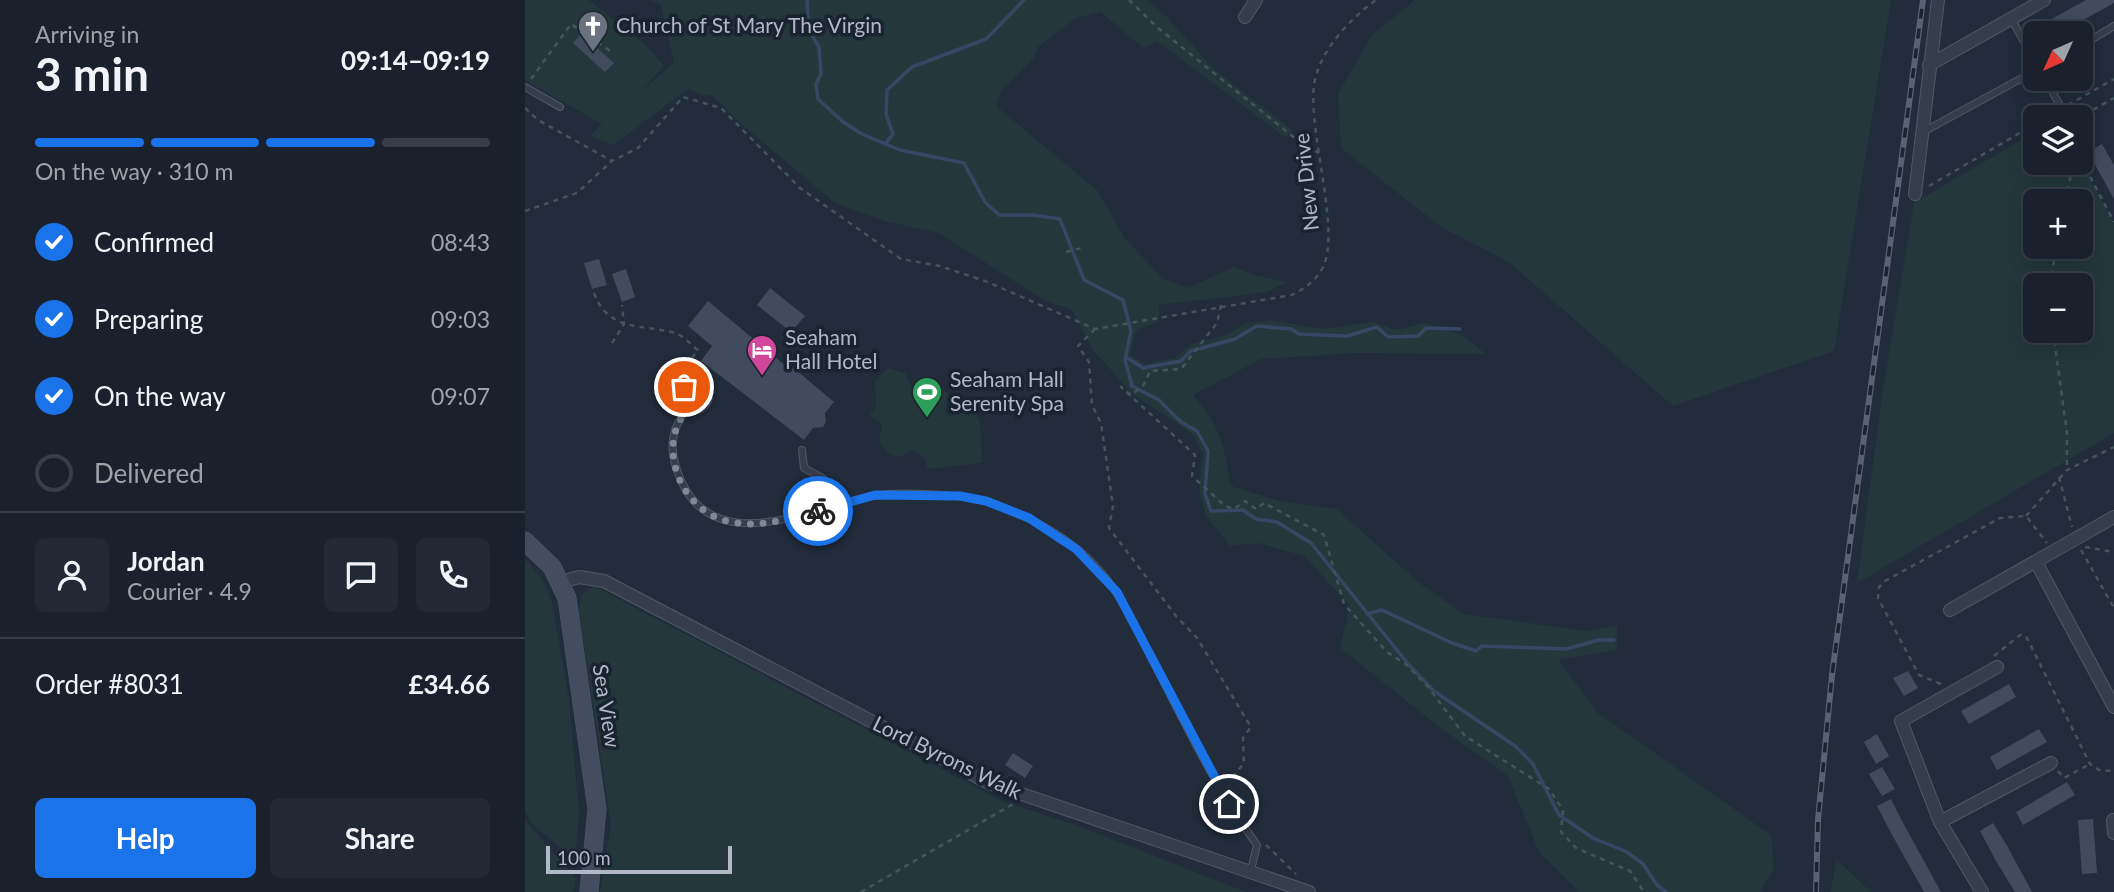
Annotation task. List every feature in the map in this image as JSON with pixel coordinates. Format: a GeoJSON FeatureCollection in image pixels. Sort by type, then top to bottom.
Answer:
{"type":"FeatureCollection","features":[{"type":"Feature","properties":{"kind":"main road","name":"Sea View"},"geometry":{"type":"LineString","coordinates":[[525,541],[545,558],[561,582],[570,616],[597,809],[596,852],[589,892]]}},
{"type":"Feature","properties":{"kind":"street"},"geometry":{"type":"LineString","coordinates":[[1245,17],[1256,0]]}},
{"type":"Feature","properties":{"kind":"street"},"geometry":{"type":"LineString","coordinates":[[1915,194],[1938,0]]}},
{"type":"Feature","properties":{"kind":"street"},"geometry":{"type":"LineString","coordinates":[[1929,65],[2043,0]]}},
{"type":"Feature","properties":{"kind":"street"},"geometry":{"type":"LineString","coordinates":[[1950,611],[2114,517]]}},
{"type":"Feature","properties":{"kind":"street"},"geometry":{"type":"LineString","coordinates":[[2036,562],[2114,707]]}},
{"type":"Feature","properties":{"kind":"street","name":"Lord Byrons Walk"},"geometry":{"type":"LineString","coordinates":[[561,582],[579,577],[604,581],[924,750],[1020,795],[1305,890]]}},
{"type":"Feature","properties":{"kind":"street"},"geometry":{"type":"LineString","coordinates":[[1982,892],[1940,822],[1901,721],[1997,667]]}},
{"type":"Feature","properties":{"kind":"street"},"geometry":{"type":"LineString","coordinates":[[1940,822],[2051,763]]}},
{"type":"Feature","properties":{"kind":"street"},"geometry":{"type":"LineString","coordinates":[[2113,820],[2114,832]]}},
{"type":"Feature","properties":{"kind":"lane"},"geometry":{"type":"LineString","coordinates":[[2011,18],[2023,40]]}},
{"type":"Feature","properties":{"kind":"lane"},"geometry":{"type":"LineString","coordinates":[[2093,39],[2114,26]]}},
{"type":"Feature","properties":{"kind":"lane"},"geometry":{"type":"LineString","coordinates":[[1921,132],[2023,77]]}},
{"type":"Feature","properties":{"kind":"lane"},"geometry":{"type":"LineString","coordinates":[[525,87],[560,107]]}},
{"type":"Feature","properties":{"kind":"lane"},"geometry":{"type":"LineString","coordinates":[[690,383],[702,384],[709,396],[702,409],[688,409],[681,396],[684,387],[690,383]]}},
{"type":"Feature","properties":{"kind":"lane"},"geometry":{"type":"LineString","coordinates":[[688,409],[674,428],[673,458],[685,489],[695,504],[726,521],[762,526],[875,495],[960,496],[986,501],[1029,518],[1076,549],[1117,592],[1220,792],[1257,845],[1251,870]]}},
{"type":"Feature","properties":{"kind":"lane"},"geometry":{"type":"LineString","coordinates":[[802,450],[804,468],[824,479],[838,505]]}},
{"type":"Feature","properties":{"kind":"path"},"geometry":{"type":"LineString","coordinates":[[1129,0],[1158,29],[1301,143],[1319,153]]}},
{"type":"Feature","properties":{"kind":"path","name":"New Drive"},"geometry":{"type":"LineString","coordinates":[[1095,329],[1221,305],[1292,295],[1307,288],[1317,277],[1326,258],[1328,235],[1314,85],[1337,39],[1353,17],[1376,0]]}},
{"type":"Feature","properties":{"kind":"path"},"geometry":{"type":"LineString","coordinates":[[525,87],[571,24],[610,51]]}},
{"type":"Feature","properties":{"kind":"path"},"geometry":{"type":"LineString","coordinates":[[2069,105],[2114,79]]}},
{"type":"Feature","properties":{"kind":"path"},"geometry":{"type":"LineString","coordinates":[[525,211],[577,193],[612,161],[638,148],[683,97],[721,108],[800,188],[901,259],[940,266],[985,281],[1095,329],[1078,346],[1089,362],[1092,405],[1101,423],[1113,506],[1109,528],[1176,617],[1197,638],[1251,727],[1243,738],[1244,764],[1225,787]]}},
{"type":"Feature","properties":{"kind":"path"},"geometry":{"type":"LineString","coordinates":[[2093,110],[2114,98]]}},
{"type":"Feature","properties":{"kind":"path"},"geometry":{"type":"LineString","coordinates":[[525,108],[538,120],[612,161]]}},
{"type":"Feature","properties":{"kind":"path"},"geometry":{"type":"LineString","coordinates":[[1915,194],[2023,131]]}},
{"type":"Feature","properties":{"kind":"path"},"geometry":{"type":"LineString","coordinates":[[2089,175],[2114,222]]}},
{"type":"Feature","properties":{"kind":"path"},"geometry":{"type":"LineString","coordinates":[[1066,252],[1082,248]]}},
{"type":"Feature","properties":{"kind":"path"},"geometry":{"type":"LineString","coordinates":[[594,293],[608,313],[624,324],[641,330],[675,333],[698,350],[691,359],[697,364],[685,380],[690,383]]}},
{"type":"Feature","properties":{"kind":"path"},"geometry":{"type":"LineString","coordinates":[[612,343],[624,324],[622,305]]}},
{"type":"Feature","properties":{"kind":"path"},"geometry":{"type":"LineString","coordinates":[[1221,305],[1217,323],[1181,369],[1150,371],[1143,386],[1131,395],[1121,387],[1195,455],[1192,476],[1225,506],[1234,509],[1245,501],[1256,509],[1264,503],[1324,535],[1344,604],[1387,652],[1407,665],[1465,736],[1549,789],[1563,810],[1561,832],[1576,848],[1630,872],[1644,892]]}},
{"type":"Feature","properties":{"kind":"path"},"geometry":{"type":"LineString","coordinates":[[2055,343],[2067,433],[2067,470]]}},
{"type":"Feature","properties":{"kind":"path"},"geometry":{"type":"LineString","coordinates":[[1948,694],[1943,685],[1919,674],[1878,598],[1879,587],[1885,581],[2000,518],[2026,516],[2067,470],[2114,447]]}},
{"type":"Feature","properties":{"kind":"path"},"geometry":{"type":"LineString","coordinates":[[2026,516],[2042,532],[2052,552]]}},
{"type":"Feature","properties":{"kind":"path"},"geometry":{"type":"LineString","coordinates":[[2078,545],[2114,552]]}},
{"type":"Feature","properties":{"kind":"path"},"geometry":{"type":"LineString","coordinates":[[1997,667],[1994,653],[2020,635],[2026,636],[2090,764],[2099,771],[2114,772]]}},
{"type":"Feature","properties":{"kind":"path"},"geometry":{"type":"LineString","coordinates":[[2051,763],[2064,778],[2090,764]]}},
{"type":"Feature","properties":{"kind":"path"},"geometry":{"type":"LineString","coordinates":[[861,892],[1015,803],[1020,795]]}},
{"type":"Feature","properties":{"kind":"path"},"geometry":{"type":"LineString","coordinates":[[1261,839],[1299,876],[1305,890]]}},
{"type":"Feature","properties":{"kind":"green space"},"geometry":{"type":"Polygon","coordinates":[[[525,0],[589,0],[647,46],[664,66],[641,91],[674,63],[661,5],[648,0],[1147,0],[1165,15],[1217,72],[1292,130],[1286,138],[1157,41],[1143,48],[1101,12],[1076,18],[1038,47],[1035,57],[1001,90],[996,106],[1097,190],[1125,239],[1164,279],[1189,288],[1233,267],[1287,282],[1267,292],[1159,305],[1158,322],[1136,330],[1130,355],[1145,364],[1175,358],[1191,344],[1224,336],[1246,323],[1274,321],[1324,329],[1373,322],[1396,330],[1425,323],[1463,336],[1486,354],[1355,353],[1261,359],[1193,395],[1210,417],[1220,437],[1231,486],[1279,501],[1337,509],[1418,582],[1464,614],[1586,631],[1617,625],[1617,650],[1558,660],[1598,713],[1771,835],[1774,869],[1760,892],[1579,892],[1539,852],[1508,776],[1438,726],[1340,648],[1350,606],[1304,556],[1258,543],[1230,546],[1206,516],[1199,490],[1203,454],[1193,434],[1133,394],[1093,350],[1072,310],[1042,299],[939,233],[884,221],[835,203],[740,123],[712,95],[704,96],[688,89],[613,145],[590,136],[602,124],[525,80],[525,0]]]}},
{"type":"Feature","properties":{"kind":"green space"},"geometry":{"type":"Polygon","coordinates":[[[1415,0],[1891,0],[1834,351],[1673,406],[1509,262],[1441,227],[1341,148],[1338,94],[1372,35],[1415,0]]]}},
{"type":"Feature","properties":{"kind":"green space"},"geometry":{"type":"Polygon","coordinates":[[[2023,139],[2023,175],[2089,175],[2114,224],[2114,433],[1857,583],[1882,396],[1914,203],[2023,139]]]}},
{"type":"Feature","properties":{"kind":"green space","name":"Seaham Hall Serenity Spa"},"geometry":{"type":"Polygon","coordinates":[[[888,368],[905,373],[912,388],[926,379],[936,380],[948,394],[945,412],[951,417],[963,410],[973,412],[980,420],[982,463],[927,469],[926,459],[913,450],[899,457],[891,455],[879,442],[882,424],[870,415],[876,407],[875,381],[888,368]]]}},
{"type":"Feature","properties":{"kind":"green space"},"geometry":{"type":"Polygon","coordinates":[[[525,559],[545,583],[552,603],[569,699],[579,813],[575,860],[531,823],[525,811],[525,559]]]}},
{"type":"Feature","properties":{"kind":"green space"},"geometry":{"type":"Polygon","coordinates":[[[596,587],[1002,801],[1078,826],[1246,892],[600,892],[611,825],[579,612],[582,595],[596,587]]]}},
{"type":"Feature","properties":{"kind":"green space"},"geometry":{"type":"Polygon","coordinates":[[[525,820],[576,879],[573,892],[525,892],[525,820]]]}},
{"type":"Feature","properties":{"kind":"green space"},"geometry":{"type":"Polygon","coordinates":[[[1836,859],[1871,892],[1831,892],[1836,859]]]}},
{"type":"Feature","properties":{"kind":"building"},"geometry":{"type":"Polygon","coordinates":[[[2086,0],[2114,0],[2114,3],[2082,21],[2048,21],[2086,0]]]}},
{"type":"Feature","properties":{"kind":"building","name":"Church of St Mary The Virgin"},"geometry":{"type":"Polygon","coordinates":[[[581,34],[614,63],[605,72],[573,43],[581,34]]]}},
{"type":"Feature","properties":{"kind":"building"},"geometry":{"type":"Polygon","coordinates":[[[2102,144],[2114,165],[2114,199],[2093,161],[2093,149],[2102,144]]]}},
{"type":"Feature","properties":{"kind":"building"},"geometry":{"type":"Polygon","coordinates":[[[599,259],[607,285],[592,289],[584,263],[599,259]]]}},
{"type":"Feature","properties":{"kind":"building"},"geometry":{"type":"Polygon","coordinates":[[[626,269],[635,297],[622,302],[612,274],[626,269]]]}},
{"type":"Feature","properties":{"kind":"building"},"geometry":{"type":"Polygon","coordinates":[[[770,288],[805,316],[791,332],[757,305],[770,288]]]}},
{"type":"Feature","properties":{"kind":"building","name":"Seaham Hall Hotel"},"geometry":{"type":"Polygon","coordinates":[[[708,301],[834,402],[825,413],[826,422],[823,427],[813,428],[804,440],[701,361],[712,346],[688,326],[708,301]]]}},
{"type":"Feature","properties":{"kind":"building"},"geometry":{"type":"Polygon","coordinates":[[[1908,671],[1918,688],[1904,696],[1893,678],[1908,671]]]}},
{"type":"Feature","properties":{"kind":"building"},"geometry":{"type":"Polygon","coordinates":[[[2009,684],[2016,697],[1969,724],[1961,711],[2009,684]]]}},
{"type":"Feature","properties":{"kind":"building"},"geometry":{"type":"Polygon","coordinates":[[[2039,729],[2047,742],[1997,770],[1990,757],[2039,729]]]}},
{"type":"Feature","properties":{"kind":"building"},"geometry":{"type":"Polygon","coordinates":[[[1877,734],[1889,756],[1876,764],[1864,742],[1877,734]]]}},
{"type":"Feature","properties":{"kind":"building"},"geometry":{"type":"Polygon","coordinates":[[[1013,753],[1033,766],[1025,778],[1005,765],[1013,753]]]}},
{"type":"Feature","properties":{"kind":"building"},"geometry":{"type":"Polygon","coordinates":[[[1882,767],[1895,789],[1882,796],[1869,774],[1882,767]]]}},
{"type":"Feature","properties":{"kind":"building"},"geometry":{"type":"Polygon","coordinates":[[[2067,782],[2075,795],[2023,825],[2016,812],[2067,782]]]}},
{"type":"Feature","properties":{"kind":"building"},"geometry":{"type":"Polygon","coordinates":[[[1891,799],[1941,892],[1924,892],[1891,833],[1877,806],[1891,799]]]}},
{"type":"Feature","properties":{"kind":"building"},"geometry":{"type":"Polygon","coordinates":[[[2093,819],[2097,873],[2082,874],[2078,820],[2093,819]]]}},
{"type":"Feature","properties":{"kind":"building"},"geometry":{"type":"Polygon","coordinates":[[[1993,823],[2032,892],[2015,892],[1996,861],[1980,831],[1993,823]]]}},
{"type":"Feature","properties":{"kind":"waterway"},"geometry":{"type":"LineString","coordinates":[[807,0],[809,31],[819,47],[821,74],[816,84],[818,99],[843,122],[862,134],[900,150],[964,163],[985,202],[999,215],[1033,215],[1060,219],[1084,280],[1123,300],[1131,331],[1125,360],[1132,386],[1159,400],[1181,422],[1197,431],[1208,451],[1205,494],[1211,511],[1243,510],[1256,519],[1277,522],[1311,543],[1409,665],[1434,691],[1515,746],[1533,764],[1559,815],[1593,838],[1627,852],[1643,864],[1657,885],[1666,892]]}},
{"type":"Feature","properties":{"kind":"waterway"},"geometry":{"type":"LineString","coordinates":[[886,143],[893,134],[886,114],[887,90],[912,67],[986,39],[1024,0]]}},
{"type":"Feature","properties":{"kind":"waterway"},"geometry":{"type":"LineString","coordinates":[[1126,357],[1143,368],[1181,361],[1191,351],[1235,339],[1257,326],[1291,329],[1299,334],[1347,336],[1377,327],[1388,337],[1418,336],[1426,328],[1460,329]]}},
{"type":"Feature","properties":{"kind":"waterway"},"geometry":{"type":"LineString","coordinates":[[1367,614],[1382,610],[1452,643],[1476,651],[1482,646],[1566,649],[1599,640],[1614,640]]}},
{"type":"Feature","properties":{"kind":"railway"},"geometry":{"type":"LineString","coordinates":[[1816,892],[1818,820],[1832,675],[1923,0]]}},
{"type":"Feature","properties":{"kind":"way so far"},"geometry":{"type":"LineString","coordinates":[[684,387],[681,401],[688,409],[674,428],[673,458],[678,475],[695,504],[726,521],[762,526],[818,511]]}},
{"type":"Feature","properties":{"kind":"place","name":"Church of St Mary The Virgin"},"geometry":{"type":"Point","coordinates":[593,53]}},
{"type":"Feature","properties":{"kind":"place","name":"Seaham Hall Hotel"},"geometry":{"type":"Point","coordinates":[762,377]}},
{"type":"Feature","properties":{"kind":"place","name":"Seaham Hall Serenity Spa"},"geometry":{"type":"Point","coordinates":[927,419]}},
{"type":"Feature","properties":{"kind":"route"},"geometry":{"type":"LineString","coordinates":[[818,511],[875,495],[960,496],[986,501],[1029,518],[1076,549],[1117,592],[1220,792],[1229,804]]}}]}
